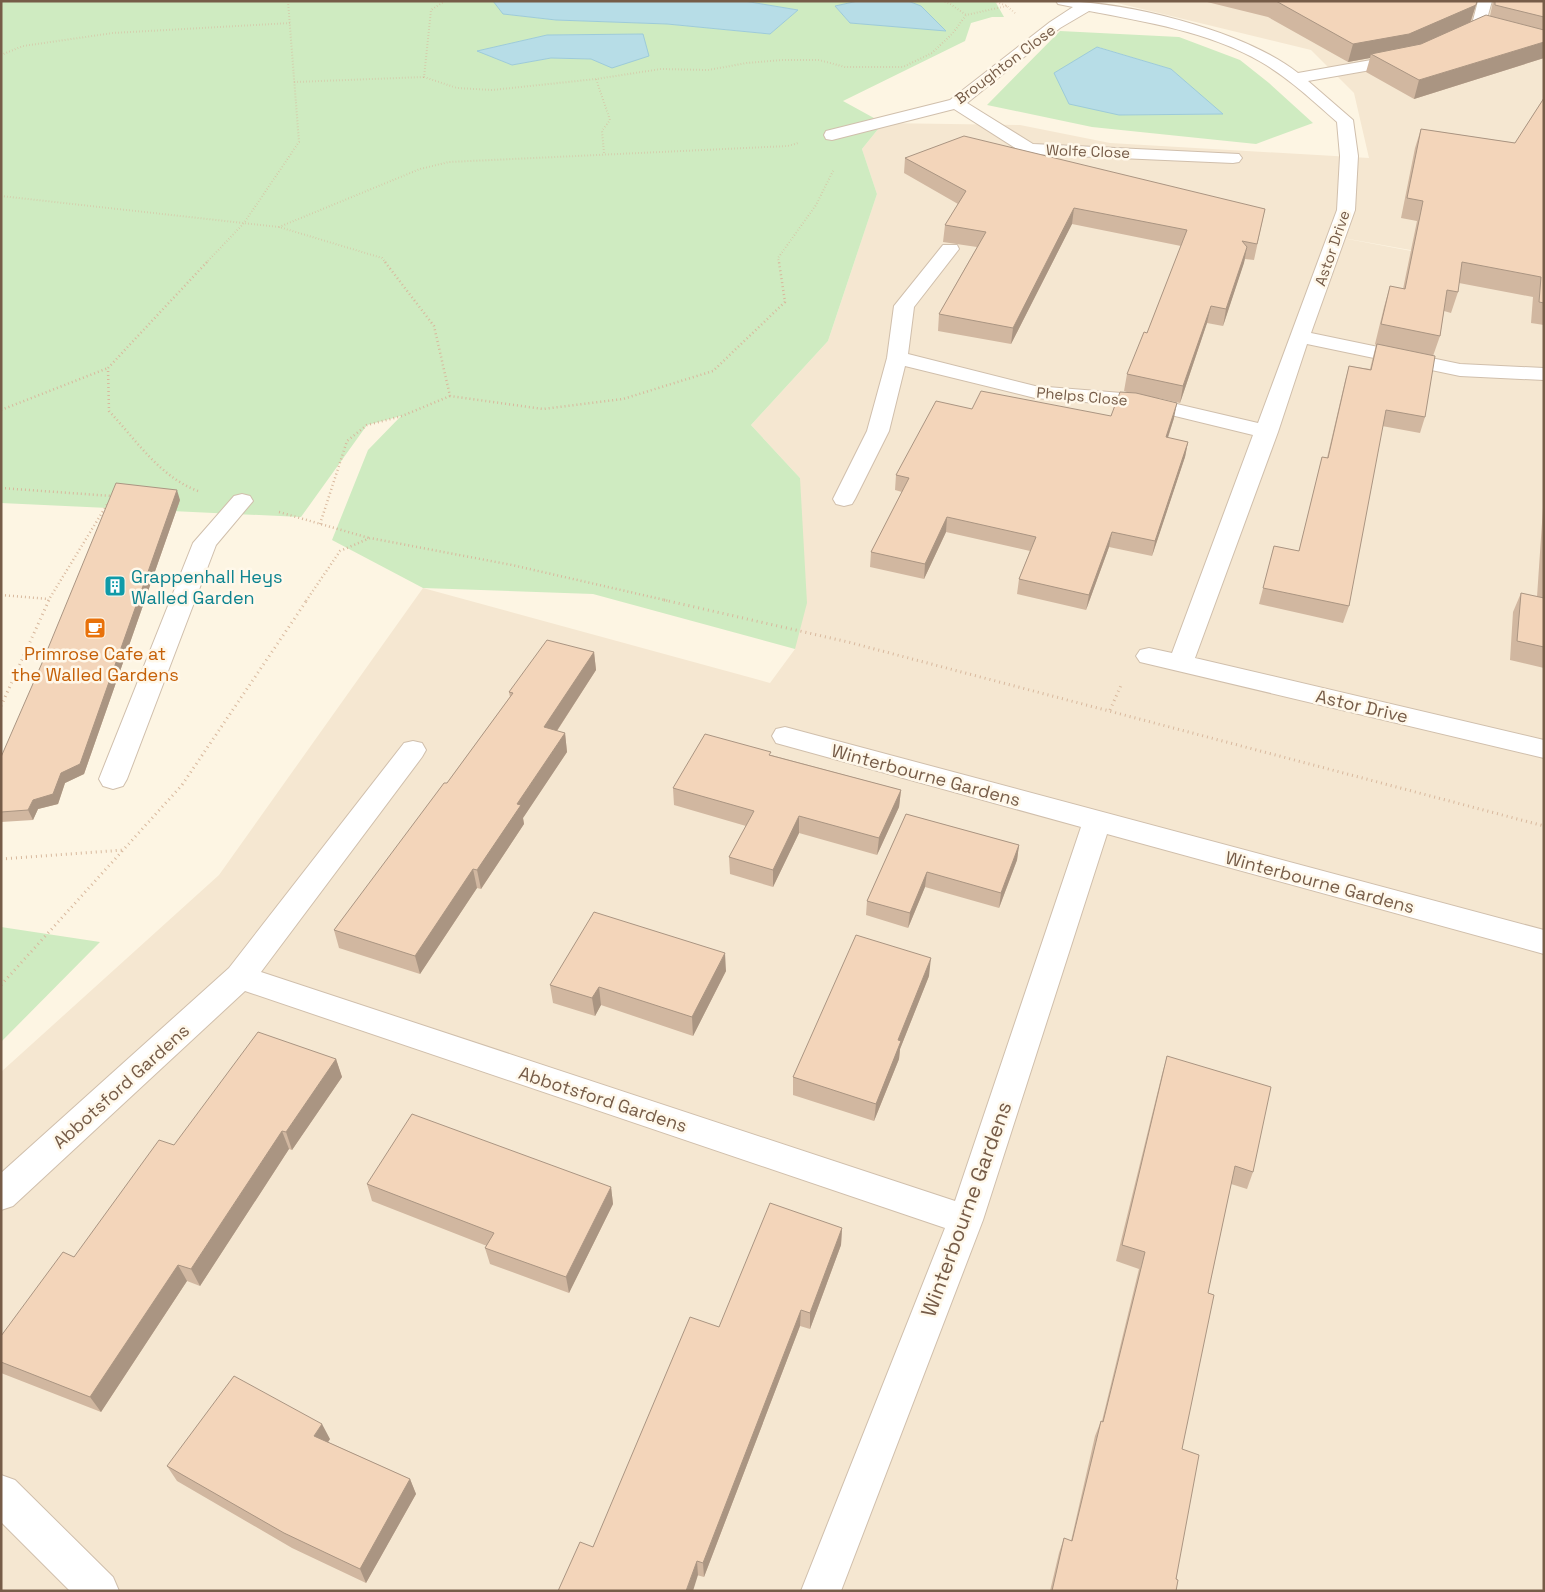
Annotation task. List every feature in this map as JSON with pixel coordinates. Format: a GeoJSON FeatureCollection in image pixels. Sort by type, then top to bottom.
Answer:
{"type":"FeatureCollection","features":[{"type":"Feature","properties":{"kind":"street","name":"Astor Drive"},"geometry":{"type":"LineString","coordinates":[[1063,1],[1190,29],[1254,52],[1296,78],[1345,120],[1349,156],[1346,210],[1267,432],[1181,663]]}},
{"type":"Feature","properties":{"kind":"street"},"geometry":{"type":"LineString","coordinates":[[1479,26],[1485,1]]}},
{"type":"Feature","properties":{"kind":"street","name":"Broughton Close"},"geometry":{"type":"LineString","coordinates":[[832,134],[956,103],[1056,26],[1086,6]]}},
{"type":"Feature","properties":{"kind":"street"},"geometry":{"type":"LineString","coordinates":[[1435,46],[1479,26],[1496,30]]}},
{"type":"Feature","properties":{"kind":"street"},"geometry":{"type":"LineString","coordinates":[[1296,78],[1409,58],[1418,54]]}},
{"type":"Feature","properties":{"kind":"street","name":"Wolfe Close"},"geometry":{"type":"LineString","coordinates":[[956,103],[1029,149],[1233,158]]}},
{"type":"Feature","properties":{"kind":"street"},"geometry":{"type":"LineString","coordinates":[[844,499],[878,431],[897,358],[904,306],[950,249]]}},
{"type":"Feature","properties":{"kind":"street"},"geometry":{"type":"LineString","coordinates":[[1301,337],[1460,370],[1544,374]]}},
{"type":"Feature","properties":{"kind":"street","name":"Phelps Close"},"geometry":{"type":"LineString","coordinates":[[897,358],[1035,392],[1134,400],[1267,432]]}},
{"type":"Feature","properties":{"kind":"street"},"geometry":{"type":"LineString","coordinates":[[113,779],[205,543],[242,501]]}},
{"type":"Feature","properties":{"kind":"street","name":"Astor Drive"},"geometry":{"type":"LineString","coordinates":[[1149,656],[1544,749]]}},
{"type":"Feature","properties":{"kind":"street","name":"Winterbourne Gardens"},"geometry":{"type":"LineString","coordinates":[[785,736],[1544,942]]}},
{"type":"Feature","properties":{"kind":"street","name":"Abbotsford Gardens"},"geometry":{"type":"LineString","coordinates":[[1,1195],[240,977],[413,750]]}},
{"type":"Feature","properties":{"kind":"street","name":"Winterbourne Gardens"},"geometry":{"type":"LineString","coordinates":[[821,1591],[966,1220],[1097,822]]}},
{"type":"Feature","properties":{"kind":"street","name":"Abbotsford Gardens"},"geometry":{"type":"LineString","coordinates":[[240,977],[966,1220]]}},
{"type":"Feature","properties":{"kind":"street"},"geometry":{"type":"LineString","coordinates":[[1,1494],[99,1591]]}},
{"type":"Feature","properties":{"kind":"path"},"geometry":{"type":"LineString","coordinates":[[1,410],[108,368],[244,223],[299,142],[288,1]]}},
{"type":"Feature","properties":{"kind":"path"},"geometry":{"type":"LineString","coordinates":[[424,77],[432,10],[445,1]]}},
{"type":"Feature","properties":{"kind":"path"},"geometry":{"type":"LineString","coordinates":[[942,1],[949,3],[966,15]]}},
{"type":"Feature","properties":{"kind":"path"},"geometry":{"type":"LineString","coordinates":[[994,1],[1007,6],[1021,19],[1056,26]]}},
{"type":"Feature","properties":{"kind":"path"},"geometry":{"type":"LineString","coordinates":[[294,82],[424,77],[456,88],[498,90],[535,88],[661,69],[708,70],[748,63],[784,60],[818,60],[846,66],[903,67],[932,53],[953,33],[966,15],[1007,6]]}},
{"type":"Feature","properties":{"kind":"path"},"geometry":{"type":"LineString","coordinates":[[1,55],[23,46],[113,33],[290,23]]}},
{"type":"Feature","properties":{"kind":"path"},"geometry":{"type":"LineString","coordinates":[[596,79],[610,120],[602,132],[604,153]]}},
{"type":"Feature","properties":{"kind":"path"},"geometry":{"type":"LineString","coordinates":[[279,227],[420,169],[450,162],[604,153],[788,146],[832,134],[838,161],[816,205],[778,258],[784,302],[713,371],[623,399],[543,409],[450,396],[402,416],[367,424],[347,441],[320,524]]}},
{"type":"Feature","properties":{"kind":"path"},"geometry":{"type":"LineString","coordinates":[[1,196],[279,227],[382,258],[434,326],[450,396]]}},
{"type":"Feature","properties":{"kind":"path"},"geometry":{"type":"LineString","coordinates":[[108,368],[109,411],[161,468],[186,488],[242,501],[370,538],[512,565],[848,642],[1544,826]]}},
{"type":"Feature","properties":{"kind":"path"},"geometry":{"type":"LineString","coordinates":[[1,488],[113,494],[49,599],[1,706]]}},
{"type":"Feature","properties":{"kind":"path"},"geometry":{"type":"LineString","coordinates":[[1,984],[182,784],[340,551],[370,538]]}},
{"type":"Feature","properties":{"kind":"path"},"geometry":{"type":"LineString","coordinates":[[1,595],[49,599]]}},
{"type":"Feature","properties":{"kind":"path"},"geometry":{"type":"LineString","coordinates":[[1,859],[124,850]]}},
{"type":"Feature","properties":{"kind":"shaded area"},"geometry":{"type":"Polygon","coordinates":[[[1109,1],[1544,1],[1544,274],[1321,234],[1544,276],[1544,1591],[1,1591],[1,1072],[219,875],[423,588],[770,683],[795,649],[800,478],[751,425],[828,341],[877,194],[862,149],[883,123],[1020,125],[1110,143],[1369,158],[1354,93],[1311,50],[1109,1]]]}},
{"type":"Feature","properties":{"kind":"green space"},"geometry":{"type":"Polygon","coordinates":[[[1,1],[493,1],[504,14],[556,20],[667,24],[770,34],[798,10],[744,1],[858,1],[835,6],[850,23],[945,30],[921,6],[908,1],[995,1],[1004,17],[992,17],[971,23],[965,41],[843,101],[883,123],[862,149],[877,194],[828,341],[751,425],[800,478],[807,603],[795,649],[593,594],[423,588],[332,540],[368,450],[401,416],[367,425],[301,517],[1,503],[1,1]],[[643,34],[547,35],[478,51],[512,65],[551,58],[591,59],[612,67],[643,34]]]}},
{"type":"Feature","properties":{"kind":"green space"},"geometry":{"type":"Polygon","coordinates":[[[1060,31],[1179,37],[1240,60],[1269,83],[1313,123],[1256,144],[1092,127],[987,105],[1060,31]],[[1098,47],[1055,73],[1119,115],[1222,114],[1171,69],[1098,47]]]}},
{"type":"Feature","properties":{"kind":"green space"},"geometry":{"type":"Polygon","coordinates":[[[1,927],[100,942],[1,1042],[1,927]]]}},
{"type":"Feature","properties":{"kind":"water"},"geometry":{"type":"Polygon","coordinates":[[[493,1],[744,1],[798,10],[770,34],[667,24],[556,20],[503,14],[493,1]]]}},
{"type":"Feature","properties":{"kind":"water"},"geometry":{"type":"Polygon","coordinates":[[[858,1],[908,1],[921,6],[946,31],[850,23],[835,6],[858,1]]]}},
{"type":"Feature","properties":{"kind":"water"},"geometry":{"type":"Polygon","coordinates":[[[643,34],[649,56],[612,68],[591,59],[551,58],[512,65],[477,51],[547,35],[643,34]]]}},
{"type":"Feature","properties":{"kind":"water"},"geometry":{"type":"Polygon","coordinates":[[[1097,47],[1171,69],[1223,114],[1119,115],[1069,104],[1054,73],[1097,47]]]}},
{"type":"Feature","properties":{"kind":"building"},"geometry":{"type":"Polygon","coordinates":[[[1276,1],[1477,1],[1476,5],[1409,34],[1353,44],[1276,1]]]}},
{"type":"Feature","properties":{"kind":"building"},"geometry":{"type":"Polygon","coordinates":[[[1495,1],[1544,1],[1544,17],[1495,5],[1495,1]]]}},
{"type":"Feature","properties":{"kind":"building"},"geometry":{"type":"Polygon","coordinates":[[[1486,15],[1544,30],[1544,42],[1419,80],[1371,54],[1421,44],[1486,15]]]}},
{"type":"Feature","properties":{"kind":"building"},"geometry":{"type":"Polygon","coordinates":[[[1544,98],[1544,303],[1539,302],[1541,277],[1462,262],[1458,292],[1447,290],[1440,336],[1381,324],[1390,286],[1405,289],[1423,201],[1407,198],[1421,129],[1515,143],[1544,98]]]}},
{"type":"Feature","properties":{"kind":"building"},"geometry":{"type":"Polygon","coordinates":[[[964,136],[1265,209],[1257,244],[1242,241],[1247,247],[1226,309],[1211,306],[1183,386],[1127,374],[1144,332],[1147,333],[1187,230],[1074,208],[1013,328],[939,314],[986,232],[945,225],[966,191],[905,158],[964,136]]]}},
{"type":"Feature","properties":{"kind":"building"},"geometry":{"type":"Polygon","coordinates":[[[1377,344],[1435,356],[1425,417],[1386,410],[1349,606],[1263,588],[1274,546],[1299,551],[1322,457],[1328,458],[1349,366],[1371,370],[1377,344]]]}},
{"type":"Feature","properties":{"kind":"building"},"geometry":{"type":"Polygon","coordinates":[[[981,391],[1111,416],[1120,392],[1136,393],[1177,403],[1166,437],[1188,442],[1155,541],[1112,532],[1089,595],[1019,579],[1036,537],[947,517],[925,564],[871,552],[909,478],[896,475],[936,401],[972,409],[981,391]]]}},
{"type":"Feature","properties":{"kind":"building","name":"Grappenhall Heys Walled Garden"},"geometry":{"type":"Polygon","coordinates":[[[116,483],[177,490],[80,764],[61,773],[53,794],[33,800],[28,810],[1,812],[1,757],[116,483]]]}},
{"type":"Feature","properties":{"kind":"building"},"geometry":{"type":"Polygon","coordinates":[[[1521,593],[1544,598],[1544,647],[1517,641],[1521,593]]]}},
{"type":"Feature","properties":{"kind":"building"},"geometry":{"type":"Polygon","coordinates":[[[547,640],[594,652],[544,727],[565,733],[517,804],[521,805],[477,870],[473,869],[415,956],[334,930],[444,783],[447,783],[513,693],[509,692],[547,640]]]}},
{"type":"Feature","properties":{"kind":"building"},"geometry":{"type":"Polygon","coordinates":[[[705,734],[771,752],[769,755],[901,790],[879,838],[799,816],[773,870],[729,857],[754,811],[673,788],[705,734]]]}},
{"type":"Feature","properties":{"kind":"building"},"geometry":{"type":"Polygon","coordinates":[[[906,814],[1019,845],[1001,893],[927,872],[910,913],[867,901],[906,814]]]}},
{"type":"Feature","properties":{"kind":"building"},"geometry":{"type":"Polygon","coordinates":[[[594,912],[725,953],[692,1017],[599,987],[592,998],[550,985],[594,912]]]}},
{"type":"Feature","properties":{"kind":"building"},"geometry":{"type":"Polygon","coordinates":[[[856,935],[931,958],[898,1040],[901,1041],[876,1104],[793,1077],[856,935]]]}},
{"type":"Feature","properties":{"kind":"building"},"geometry":{"type":"Polygon","coordinates":[[[258,1032],[336,1059],[286,1132],[282,1131],[191,1269],[178,1265],[90,1397],[1,1362],[1,1336],[63,1252],[74,1257],[159,1140],[174,1145],[258,1032]]]}},
{"type":"Feature","properties":{"kind":"building"},"geometry":{"type":"Polygon","coordinates":[[[1167,1056],[1271,1087],[1253,1172],[1235,1166],[1208,1293],[1214,1295],[1182,1449],[1199,1455],[1176,1579],[1178,1580],[1176,1591],[1052,1591],[1064,1538],[1072,1541],[1145,1252],[1122,1245],[1167,1056]]]}},
{"type":"Feature","properties":{"kind":"building"},"geometry":{"type":"Polygon","coordinates":[[[412,1114],[611,1187],[566,1277],[485,1248],[494,1233],[367,1184],[412,1114]]]}},
{"type":"Feature","properties":{"kind":"building"},"geometry":{"type":"Polygon","coordinates":[[[770,1203],[842,1228],[810,1313],[801,1310],[703,1563],[697,1561],[686,1591],[558,1591],[580,1542],[593,1547],[690,1317],[719,1327],[770,1203]]]}},
{"type":"Feature","properties":{"kind":"building"},"geometry":{"type":"Polygon","coordinates":[[[234,1376],[322,1424],[314,1436],[410,1479],[360,1569],[284,1533],[167,1466],[234,1376]]]}},
{"type":"Feature","properties":{"kind":"place","name":"Grappenhall Heys Walled Garden"},"geometry":{"type":"Point","coordinates":[115,586]}},
{"type":"Feature","properties":{"kind":"place","name":"Primrose Cafe at the Walled Gardens"},"geometry":{"type":"Point","coordinates":[95,628]}}]}
